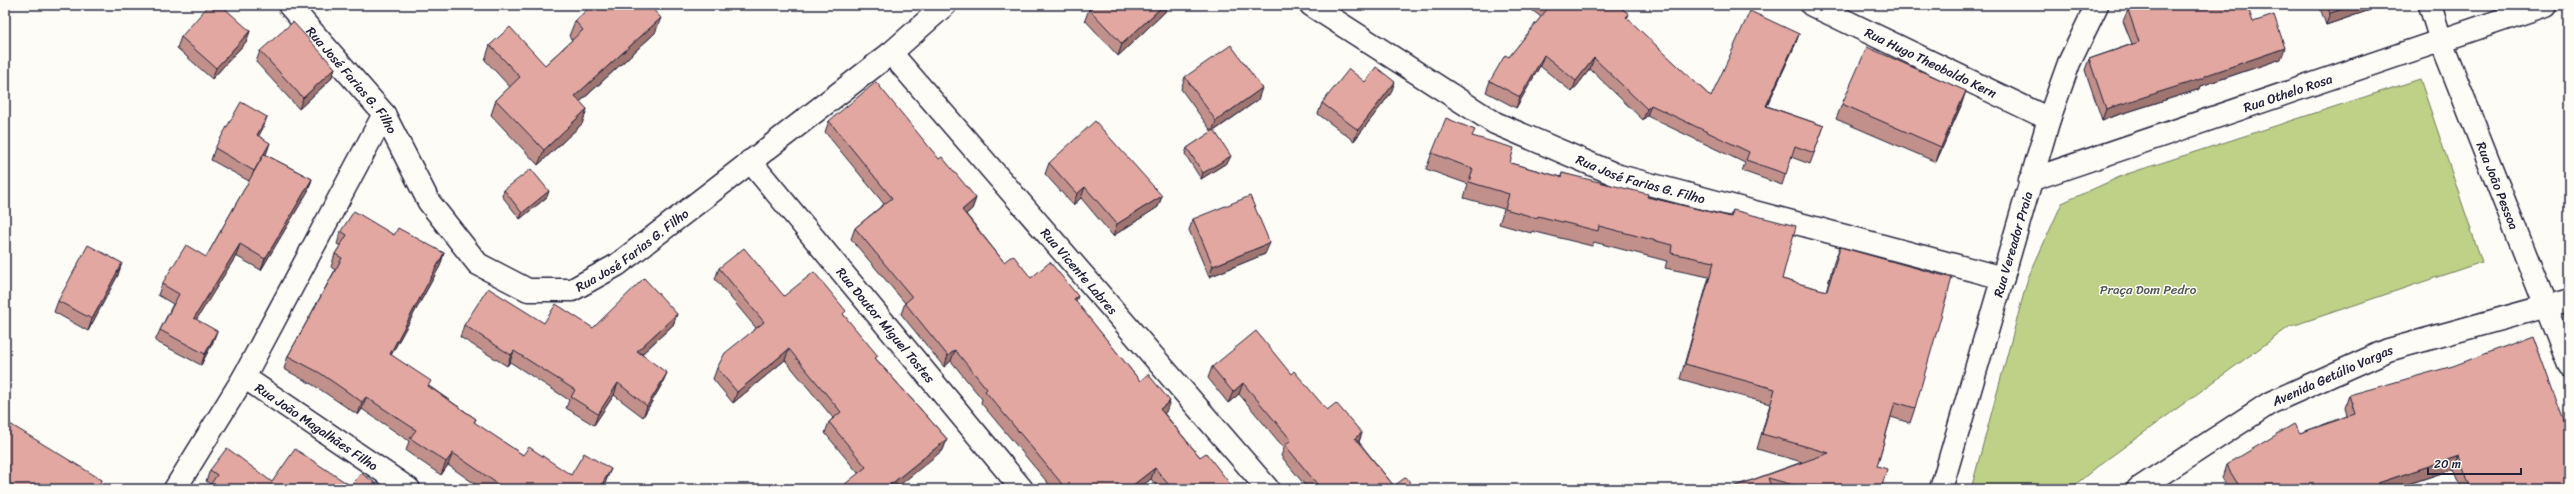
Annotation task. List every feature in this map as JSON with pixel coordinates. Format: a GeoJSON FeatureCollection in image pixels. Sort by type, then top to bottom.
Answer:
{"type":"FeatureCollection","features":[{"type":"Feature","properties":{"kind":"street","name":"Rua José Farias G. Filho"},"geometry":{"type":"LineString","coordinates":[[289,5],[384,114],[429,202],[478,264],[528,290],[572,290],[617,265],[891,52],[945,5]]}},
{"type":"Feature","properties":{"kind":"street","name":"Rua José Farias G. Filho"},"geometry":{"type":"LineString","coordinates":[[1311,5],[1495,123],[1619,176],[2003,278]]}},
{"type":"Feature","properties":{"kind":"street","name":"Rua Hugo Theobaldo Kern"},"geometry":{"type":"LineString","coordinates":[[1812,5],[2049,119]]}},
{"type":"Feature","properties":{"kind":"street","name":"Rua Vereador Praia"},"geometry":{"type":"LineString","coordinates":[[1941,489],[2049,119],[2069,63],[2097,5]]}},
{"type":"Feature","properties":{"kind":"street","name":"Rua João Pessoa"},"geometry":{"type":"LineString","coordinates":[[2430,5],[2440,41],[2569,365]]}},
{"type":"Feature","properties":{"kind":"street","name":"Rua Othelo Rosa"},"geometry":{"type":"LineString","coordinates":[[2030,180],[2546,5]]}},
{"type":"Feature","properties":{"kind":"street","name":"Rua Vicente Labres"},"geometry":{"type":"LineString","coordinates":[[891,52],[1268,489]]}},
{"type":"Feature","properties":{"kind":"street"},"geometry":{"type":"LineString","coordinates":[[175,489],[244,377],[384,114]]}},
{"type":"Feature","properties":{"kind":"street","name":"Rua Doutor Miguel Tostes"},"geometry":{"type":"LineString","coordinates":[[750,161],[1022,489]]}},
{"type":"Feature","properties":{"kind":"street","name":"Avenida Getúlio Vargas"},"geometry":{"type":"LineString","coordinates":[[2138,489],[2270,403],[2381,353],[2569,300]]}},
{"type":"Feature","properties":{"kind":"street","name":"Rua João Magalhães Filho"},"geometry":{"type":"LineString","coordinates":[[244,377],[409,489]]}},
{"type":"Feature","properties":{"kind":"green space","name":"Praça Dom Pedro"},"geometry":{"type":"Polygon","coordinates":[[[2420,79],[2482,262],[2289,327],[2098,466],[2070,489],[1971,489],[2028,278],[2062,203],[2124,175],[2420,79]]]}},
{"type":"Feature","properties":{"kind":"building"},"geometry":{"type":"Polygon","coordinates":[[[209,5],[221,5],[250,31],[216,68],[181,37],[209,5]]]}},
{"type":"Feature","properties":{"kind":"building"},"geometry":{"type":"Polygon","coordinates":[[[592,5],[649,5],[661,18],[575,96],[587,109],[544,150],[496,100],[520,77],[490,45],[510,27],[545,65],[583,30],[575,21],[592,5]]]}},
{"type":"Feature","properties":{"kind":"building"},"geometry":{"type":"Polygon","coordinates":[[[1093,5],[1164,5],[1122,44],[1089,9],[1093,5]]]}},
{"type":"Feature","properties":{"kind":"building"},"geometry":{"type":"Polygon","coordinates":[[[1544,5],[1617,5],[1629,14],[1626,17],[1711,97],[1750,11],[1799,34],[1766,106],[1824,126],[1814,153],[1795,146],[1786,174],[1746,160],[1749,152],[1651,105],[1647,109],[1594,58],[1576,81],[1544,55],[1520,97],[1490,81],[1505,55],[1509,57],[1548,8],[1544,5]]]}},
{"type":"Feature","properties":{"kind":"building"},"geometry":{"type":"Polygon","coordinates":[[[2142,5],[2247,5],[2253,22],[2274,15],[2285,48],[2204,76],[2204,78],[2106,109],[2089,59],[2139,42],[2128,10],[2142,5]]]}},
{"type":"Feature","properties":{"kind":"building"},"geometry":{"type":"Polygon","coordinates":[[[2327,5],[2355,5],[2330,13],[2327,5]]]}},
{"type":"Feature","properties":{"kind":"building"},"geometry":{"type":"Polygon","coordinates":[[[293,22],[335,68],[303,98],[260,51],[293,22]]]}},
{"type":"Feature","properties":{"kind":"building"},"geometry":{"type":"Polygon","coordinates":[[[1231,45],[1262,88],[1216,121],[1185,77],[1231,45]]]}},
{"type":"Feature","properties":{"kind":"building"},"geometry":{"type":"Polygon","coordinates":[[[1867,47],[1966,91],[1941,147],[1842,104],[1867,47]]]}},
{"type":"Feature","properties":{"kind":"building"},"geometry":{"type":"Polygon","coordinates":[[[1376,67],[1395,82],[1358,130],[1322,103],[1349,69],[1365,82],[1376,67]]]}},
{"type":"Feature","properties":{"kind":"building"},"geometry":{"type":"Polygon","coordinates":[[[876,82],[939,159],[942,157],[976,198],[962,210],[1004,262],[1013,255],[1031,278],[1050,262],[1078,296],[1074,299],[1140,381],[1148,374],[1170,401],[1160,409],[1200,457],[1206,453],[1234,489],[1172,489],[1155,468],[1128,489],[1066,489],[985,391],[987,389],[955,350],[948,356],[905,303],[912,297],[855,228],[892,198],[829,121],[876,82]]]}},
{"type":"Feature","properties":{"kind":"building"},"geometry":{"type":"Polygon","coordinates":[[[241,102],[267,117],[257,135],[270,143],[254,171],[215,148],[241,102]]]}},
{"type":"Feature","properties":{"kind":"building"},"geometry":{"type":"Polygon","coordinates":[[[1446,118],[1475,130],[1472,136],[1514,148],[1510,163],[1561,177],[1562,173],[1648,194],[1647,197],[1731,217],[1733,210],[1796,226],[1782,279],[1827,291],[1840,247],[1952,278],[1915,408],[1895,402],[1877,466],[1887,469],[1881,489],[1808,489],[1768,478],[1772,489],[1727,489],[1829,453],[1762,434],[1775,389],[1685,364],[1714,262],[1671,253],[1672,245],[1599,226],[1598,231],[1538,216],[1537,218],[1505,209],[1509,194],[1469,182],[1473,169],[1432,153],[1446,118]]]}},
{"type":"Feature","properties":{"kind":"building"},"geometry":{"type":"Polygon","coordinates":[[[1095,121],[1162,196],[1117,224],[1085,187],[1077,194],[1049,163],[1095,121]]]}},
{"type":"Feature","properties":{"kind":"building"},"geometry":{"type":"Polygon","coordinates":[[[1214,130],[1231,156],[1203,173],[1187,148],[1214,130]]]}},
{"type":"Feature","properties":{"kind":"building"},"geometry":{"type":"Polygon","coordinates":[[[264,154],[312,179],[265,259],[240,244],[194,318],[217,331],[205,354],[160,330],[179,294],[162,284],[186,245],[206,257],[264,154]]]}},
{"type":"Feature","properties":{"kind":"building"},"geometry":{"type":"Polygon","coordinates":[[[531,169],[549,191],[522,213],[504,190],[531,169]]]}},
{"type":"Feature","properties":{"kind":"building"},"geometry":{"type":"Polygon","coordinates":[[[1250,196],[1270,243],[1213,266],[1193,219],[1250,196]]]}},
{"type":"Feature","properties":{"kind":"building"},"geometry":{"type":"Polygon","coordinates":[[[354,211],[394,235],[398,228],[444,253],[390,354],[431,381],[428,386],[476,419],[474,422],[523,455],[529,447],[571,475],[584,453],[611,469],[599,489],[505,489],[453,453],[446,462],[410,438],[416,430],[366,397],[362,402],[320,373],[288,356],[342,258],[335,254],[347,235],[341,231],[354,211]]]}},
{"type":"Feature","properties":{"kind":"building"},"geometry":{"type":"Polygon","coordinates":[[[88,245],[122,263],[92,319],[58,301],[88,245]]]}},
{"type":"Feature","properties":{"kind":"building"},"geometry":{"type":"Polygon","coordinates":[[[744,248],[784,296],[814,272],[846,311],[843,314],[878,356],[875,358],[947,439],[885,489],[839,489],[866,467],[829,422],[841,412],[789,349],[737,392],[717,368],[725,353],[764,322],[719,268],[744,248]]]}},
{"type":"Feature","properties":{"kind":"building"},"geometry":{"type":"Polygon","coordinates":[[[644,278],[677,314],[637,351],[667,373],[647,406],[618,383],[598,414],[571,397],[575,390],[514,351],[511,355],[464,325],[488,288],[544,323],[556,304],[593,328],[644,278]]]}},
{"type":"Feature","properties":{"kind":"building"},"geometry":{"type":"Polygon","coordinates":[[[1256,331],[1291,374],[1294,371],[1327,410],[1336,403],[1362,433],[1355,438],[1394,486],[1406,477],[1415,489],[1321,489],[1285,445],[1291,440],[1243,383],[1233,392],[1212,367],[1256,331]]]}},
{"type":"Feature","properties":{"kind":"building"},"geometry":{"type":"Polygon","coordinates":[[[2533,336],[2569,435],[2569,489],[2471,489],[2459,456],[2378,483],[2380,489],[2241,489],[2226,465],[2294,424],[2300,433],[2355,414],[2349,395],[2453,366],[2533,336]]]}},
{"type":"Feature","properties":{"kind":"building"},"geometry":{"type":"Polygon","coordinates":[[[5,421],[102,480],[96,489],[5,489],[5,421]]]}},
{"type":"Feature","properties":{"kind":"building"},"geometry":{"type":"Polygon","coordinates":[[[227,448],[272,482],[295,449],[351,486],[361,473],[384,489],[207,489],[217,475],[210,470],[227,448]]]}},
{"type":"Feature","properties":{"kind":"building"},"geometry":{"type":"Polygon","coordinates":[[[1625,486],[1625,489],[1616,489],[1625,486]]]}}]}
